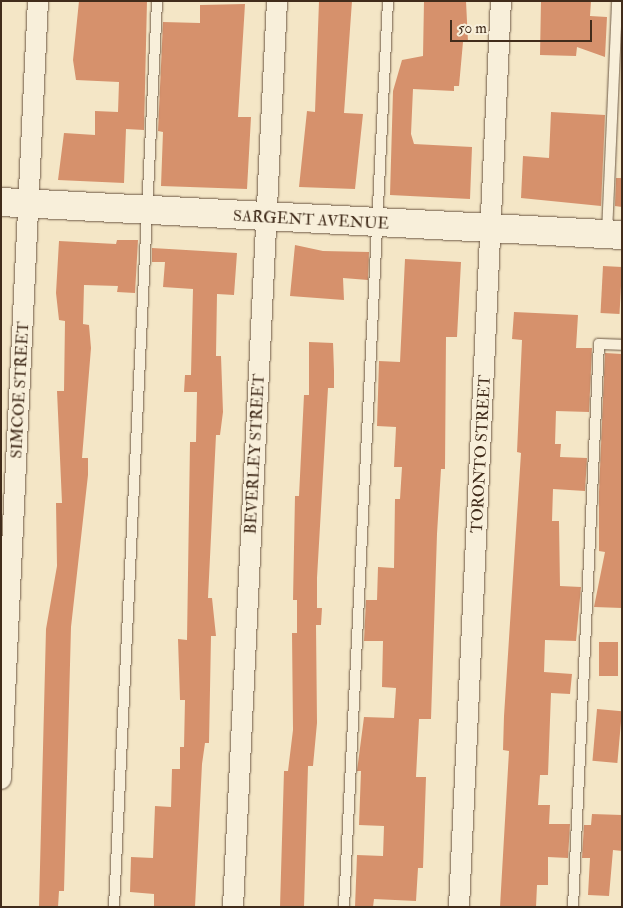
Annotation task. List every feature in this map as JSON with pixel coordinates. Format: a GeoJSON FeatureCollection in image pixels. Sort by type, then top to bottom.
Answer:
{"type":"FeatureCollection","features":[{"type":"Feature","properties":{"kind":"main road","name":"SARGENT AVENUE"},"geometry":{"type":"LineString","coordinates":[[1,202],[614,235]]}},
{"type":"Feature","properties":{"kind":"street","name":"SIMCOE STREET"},"geometry":{"type":"LineString","coordinates":[[1,779],[38,1]]}},
{"type":"Feature","properties":{"kind":"street","name":"BEVERLEY STREET"},"geometry":{"type":"LineString","coordinates":[[234,907],[277,1]]}},
{"type":"Feature","properties":{"kind":"street","name":"TORONTO STREET"},"geometry":{"type":"LineString","coordinates":[[459,907],[501,1]]}},
{"type":"Feature","properties":{"kind":"lane"},"geometry":{"type":"LineString","coordinates":[[114,907],[157,1]]}},
{"type":"Feature","properties":{"kind":"lane"},"geometry":{"type":"LineString","coordinates":[[344,907],[388,1]]}},
{"type":"Feature","properties":{"kind":"lane"},"geometry":{"type":"LineString","coordinates":[[614,235],[617,1]]}},
{"type":"Feature","properties":{"kind":"lane"},"geometry":{"type":"LineString","coordinates":[[573,907],[599,344],[622,345]]}},
{"type":"Feature","properties":{"kind":"building"},"geometry":{"type":"Polygon","coordinates":[[[79,1],[147,1],[144,130],[126,129],[124,183],[58,180],[64,133],[95,135],[95,111],[118,112],[119,82],[76,80],[73,60],[79,1]]]}},
{"type":"Feature","properties":{"kind":"building"},"geometry":{"type":"Polygon","coordinates":[[[319,1],[352,1],[344,113],[363,114],[355,189],[299,187],[307,111],[315,112],[319,1]]]}},
{"type":"Feature","properties":{"kind":"building"},"geometry":{"type":"Polygon","coordinates":[[[424,1],[466,1],[468,42],[463,42],[459,86],[454,86],[454,91],[413,89],[411,134],[414,144],[472,147],[470,199],[390,195],[393,91],[402,60],[423,56],[424,1]]]}},
{"type":"Feature","properties":{"kind":"building"},"geometry":{"type":"Polygon","coordinates":[[[541,1],[591,1],[590,16],[607,17],[605,57],[577,47],[576,56],[540,55],[541,1]]]}},
{"type":"Feature","properties":{"kind":"building"},"geometry":{"type":"Polygon","coordinates":[[[245,4],[238,117],[251,117],[247,189],[161,186],[163,132],[158,131],[163,22],[200,23],[200,5],[245,4]]]}},
{"type":"Feature","properties":{"kind":"building"},"geometry":{"type":"Polygon","coordinates":[[[551,112],[605,115],[601,206],[521,198],[523,156],[549,158],[551,112]]]}},
{"type":"Feature","properties":{"kind":"building"},"geometry":{"type":"Polygon","coordinates":[[[616,178],[622,178],[622,207],[615,206],[616,178]]]}},
{"type":"Feature","properties":{"kind":"building"},"geometry":{"type":"Polygon","coordinates":[[[117,240],[138,240],[135,293],[117,292],[118,286],[84,285],[83,324],[89,325],[91,348],[82,458],[88,458],[88,475],[71,627],[64,891],[59,891],[58,907],[39,907],[46,629],[57,566],[56,503],[62,503],[57,391],[64,391],[65,321],[59,320],[56,293],[59,241],[116,244],[117,240]]]}},
{"type":"Feature","properties":{"kind":"building"},"geometry":{"type":"Polygon","coordinates":[[[295,245],[323,251],[369,252],[368,280],[343,278],[344,300],[290,296],[295,245]]]}},
{"type":"Feature","properties":{"kind":"building"},"geometry":{"type":"Polygon","coordinates":[[[152,248],[237,253],[234,295],[217,294],[216,356],[221,356],[223,412],[220,435],[216,435],[208,598],[212,598],[216,636],[211,636],[209,743],[205,743],[202,764],[195,907],[154,907],[154,894],[130,892],[131,857],[153,858],[155,806],[171,807],[172,769],[180,769],[180,747],[184,747],[185,700],[180,700],[178,639],[187,640],[190,442],[196,442],[197,392],[184,392],[185,375],[191,375],[193,289],[163,287],[165,262],[152,262],[152,248]]]}},
{"type":"Feature","properties":{"kind":"building"},"geometry":{"type":"Polygon","coordinates":[[[405,259],[461,262],[457,337],[446,337],[445,469],[441,469],[437,534],[431,719],[419,719],[416,777],[426,777],[423,868],[418,868],[416,901],[374,899],[373,907],[355,907],[357,855],[383,856],[384,826],[359,825],[361,771],[357,771],[364,717],[394,718],[396,688],[382,687],[383,641],[364,641],[366,600],[377,600],[378,567],[394,568],[395,499],[400,499],[402,467],[394,467],[396,427],[377,426],[379,361],[400,362],[405,259]]]}},
{"type":"Feature","properties":{"kind":"building"},"geometry":{"type":"Polygon","coordinates":[[[603,266],[622,267],[620,314],[601,313],[603,266]]]}},
{"type":"Feature","properties":{"kind":"building"},"geometry":{"type":"Polygon","coordinates":[[[514,312],[578,315],[576,348],[592,348],[589,412],[556,411],[555,444],[561,444],[560,457],[587,458],[585,491],[553,489],[552,521],[559,521],[560,586],[581,587],[576,641],[545,640],[544,672],[572,674],[570,694],[551,693],[548,775],[540,775],[538,805],[550,805],[549,824],[570,824],[568,858],[548,857],[548,885],[537,885],[536,907],[500,907],[509,751],[503,750],[504,716],[521,453],[517,452],[522,340],[512,339],[514,312]]]}},
{"type":"Feature","properties":{"kind":"building"},"geometry":{"type":"Polygon","coordinates":[[[309,342],[333,343],[334,371],[334,388],[328,388],[317,578],[317,608],[322,608],[321,625],[316,625],[317,723],[313,766],[308,766],[304,907],[280,907],[284,771],[288,771],[293,730],[292,633],[297,633],[297,600],[293,600],[295,496],[299,496],[304,395],[309,395],[309,342]]]}},
{"type":"Feature","properties":{"kind":"building"},"geometry":{"type":"Polygon","coordinates":[[[605,353],[622,354],[622,608],[594,607],[605,552],[599,551],[599,492],[605,353]]]}},
{"type":"Feature","properties":{"kind":"building"},"geometry":{"type":"Polygon","coordinates":[[[599,642],[618,642],[618,676],[599,676],[599,642]]]}},
{"type":"Feature","properties":{"kind":"building"},"geometry":{"type":"Polygon","coordinates":[[[597,709],[622,711],[617,763],[592,761],[597,709]]]}},
{"type":"Feature","properties":{"kind":"building"},"geometry":{"type":"Polygon","coordinates":[[[592,814],[622,815],[622,851],[613,850],[609,896],[588,895],[590,858],[582,858],[584,825],[591,825],[592,814]]]}}]}
